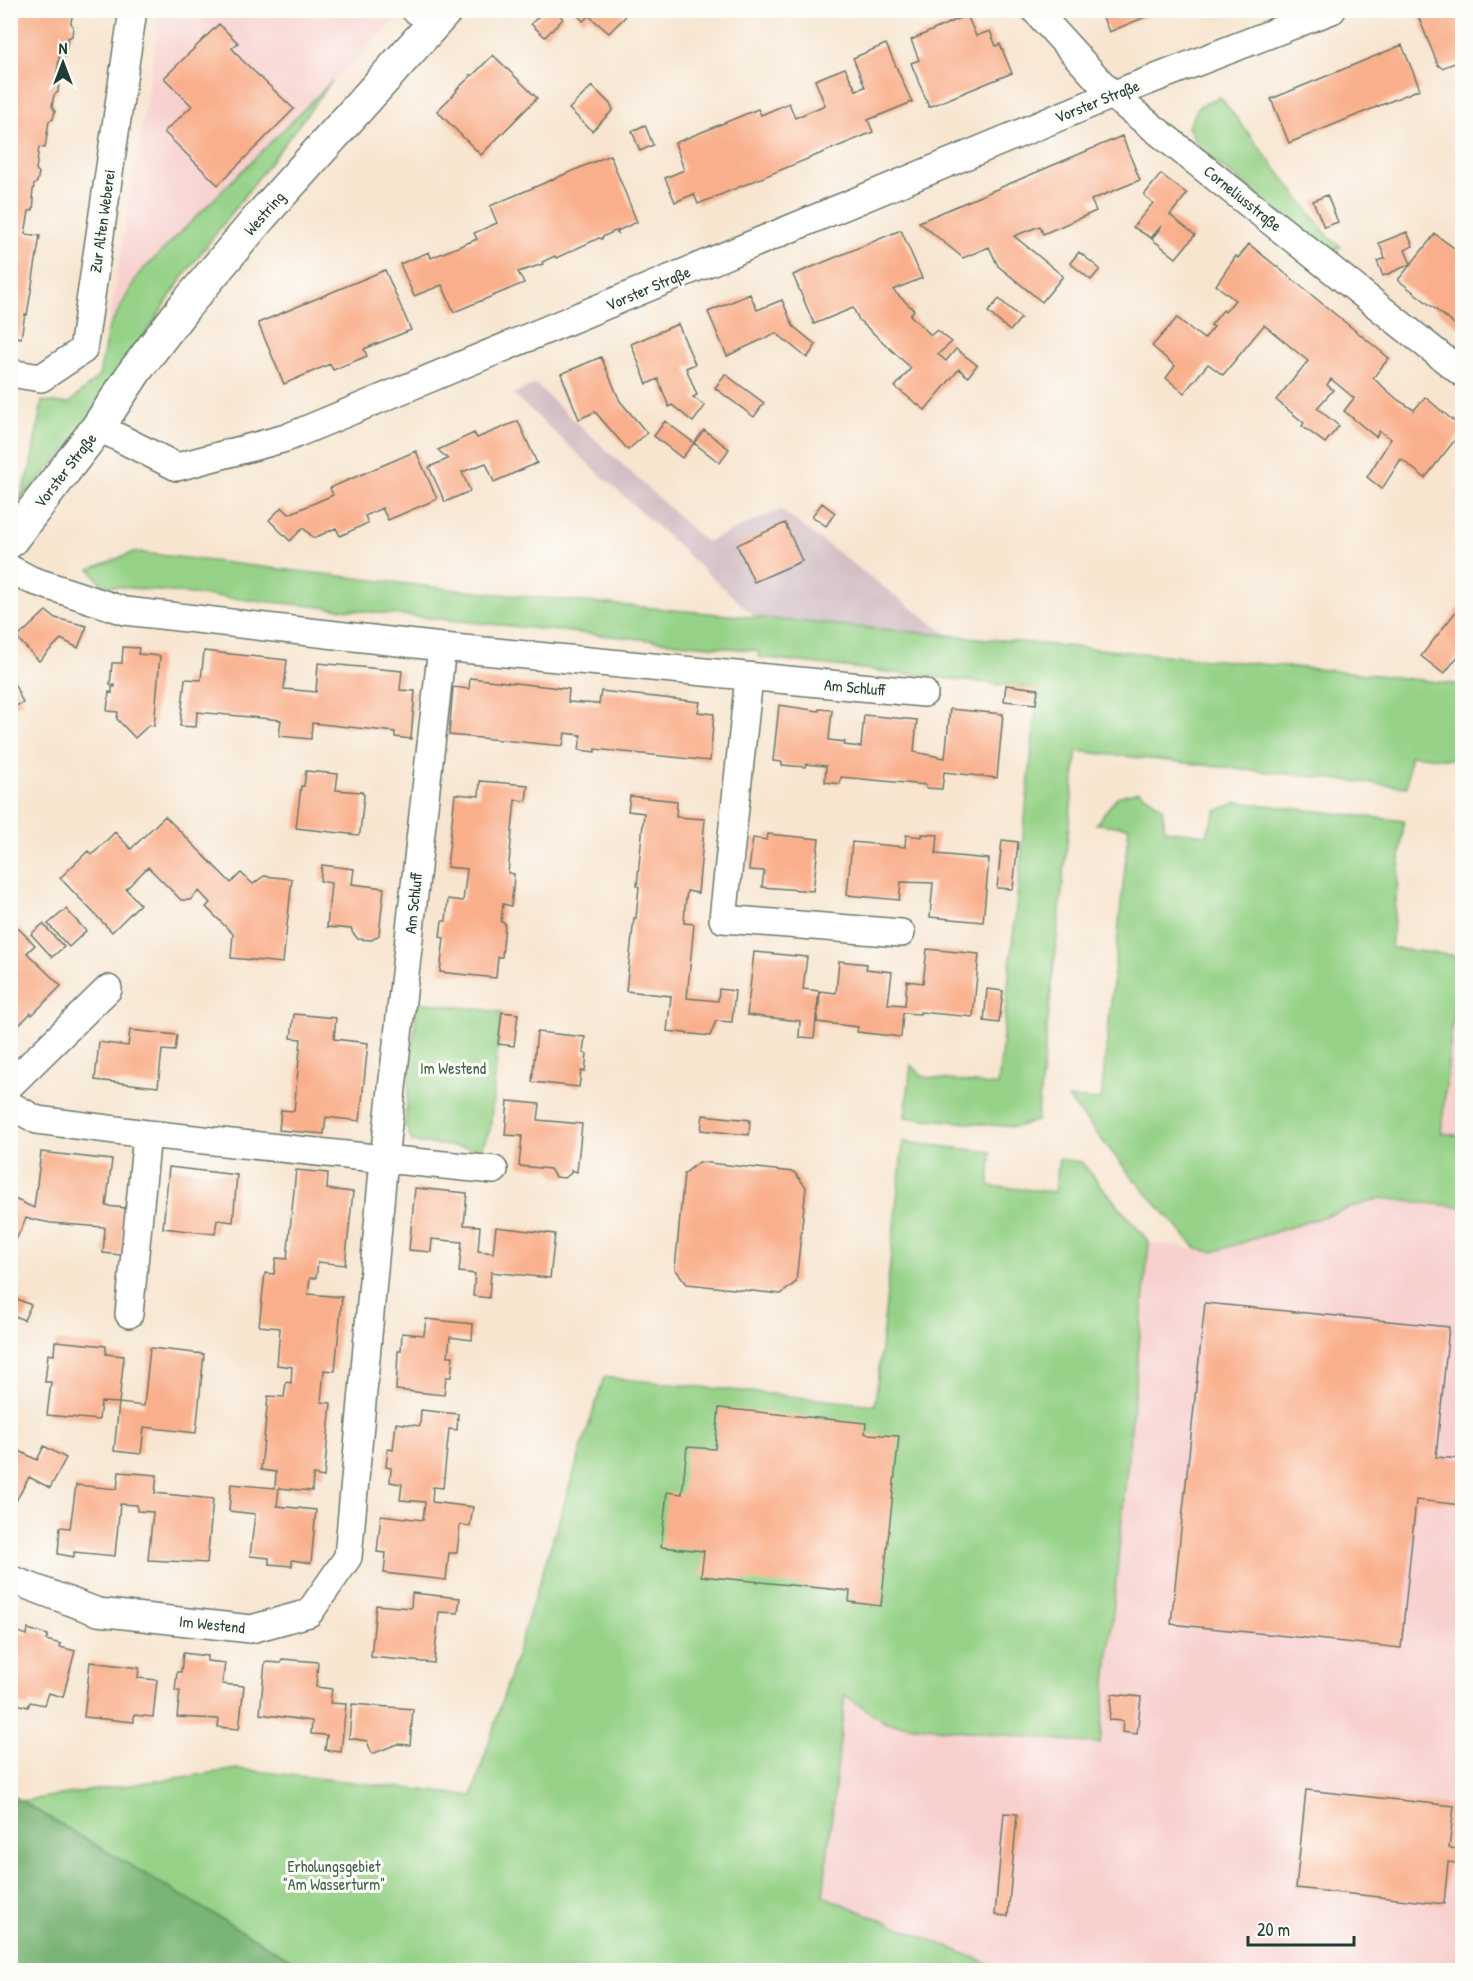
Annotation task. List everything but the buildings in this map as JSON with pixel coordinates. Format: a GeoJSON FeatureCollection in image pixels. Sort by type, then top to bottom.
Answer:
{"type":"FeatureCollection","features":[{"type":"Feature","properties":{"kind":"street","name":"Zur Alten Weberei"},"geometry":{"type":"LineString","coordinates":[[10,374],[41,378],[83,350],[134,10]]}},
{"type":"Feature","properties":{"kind":"street","name":"Corneliusstraße"},"geometry":{"type":"LineString","coordinates":[[1035,10],[1112,95],[1462,374]]}},
{"type":"Feature","properties":{"kind":"street","name":"Vorster Straße"},"geometry":{"type":"LineString","coordinates":[[10,541],[98,427],[177,467],[286,438],[1112,95],[1332,10]]}},
{"type":"Feature","properties":{"kind":"street","name":"Westring"},"geometry":{"type":"LineString","coordinates":[[98,427],[135,371],[185,306],[434,12]]}},
{"type":"Feature","properties":{"kind":"street","name":"Am Schluff"},"geometry":{"type":"LineString","coordinates":[[10,569],[31,580],[125,611],[442,647],[924,693]]}},
{"type":"Feature","properties":{"kind":"street","name":"Am Schluff"},"geometry":{"type":"LineString","coordinates":[[384,1159],[442,647]]}},
{"type":"Feature","properties":{"kind":"street"},"geometry":{"type":"LineString","coordinates":[[749,678],[723,919],[901,933]]}},
{"type":"Feature","properties":{"kind":"street"},"geometry":{"type":"LineString","coordinates":[[10,1085],[108,989]]}},
{"type":"Feature","properties":{"kind":"street"},"geometry":{"type":"LineString","coordinates":[[10,1105],[37,1120],[147,1134],[494,1170]]}},
{"type":"Feature","properties":{"kind":"street"},"geometry":{"type":"LineString","coordinates":[[129,1314],[147,1134]]}},
{"type":"Feature","properties":{"kind":"street","name":"Im Westend"},"geometry":{"type":"LineString","coordinates":[[10,1579],[98,1612],[251,1629],[309,1613],[348,1557],[384,1159]]}},
{"type":"Feature","properties":{"kind":"shaded area"},"geometry":{"type":"Polygon","coordinates":[[[161,11],[335,11],[396,21],[332,81],[138,274],[108,330],[161,11]]]}},
{"type":"Feature","properties":{"kind":"shaded area"},"geometry":{"type":"Polygon","coordinates":[[[535,384],[706,542],[781,510],[948,635],[756,618],[513,394],[535,384]]]}},
{"type":"Feature","properties":{"kind":"shaded area"},"geometry":{"type":"Polygon","coordinates":[[[1459,956],[1462,956],[1462,1136],[1441,1133],[1459,956]]]}},
{"type":"Feature","properties":{"kind":"shaded area"},"geometry":{"type":"Polygon","coordinates":[[[1381,1198],[1462,1207],[1462,1970],[1004,1970],[823,1896],[845,1695],[1100,1744],[1149,1242],[1213,1252],[1381,1198]]]}},
{"type":"Feature","properties":{"kind":"green space"},"geometry":{"type":"Polygon","coordinates":[[[332,81],[182,278],[81,434],[20,500],[30,470],[42,401],[68,404],[99,376],[108,330],[138,275],[332,81]]]}},
{"type":"Feature","properties":{"kind":"green space"},"geometry":{"type":"Polygon","coordinates":[[[1220,97],[1329,237],[1341,247],[1329,252],[1200,150],[1188,127],[1199,106],[1220,97]]]}},
{"type":"Feature","properties":{"kind":"green space"},"geometry":{"type":"Polygon","coordinates":[[[134,552],[467,591],[1359,673],[1462,685],[1462,760],[1410,755],[1407,787],[1077,751],[1037,1121],[1015,1127],[905,1117],[911,1065],[924,1077],[998,1086],[1038,689],[758,657],[759,651],[102,585],[90,569],[134,552]]]}},
{"type":"Feature","properties":{"kind":"green space"},"geometry":{"type":"Polygon","coordinates":[[[1139,791],[1162,807],[1165,830],[1206,835],[1216,811],[1238,802],[1404,821],[1391,948],[1459,956],[1441,1133],[1462,1136],[1462,1207],[1381,1198],[1213,1252],[1197,1249],[1133,1178],[1068,1098],[1101,1100],[1129,827],[1096,824],[1117,797],[1139,791]]]}},
{"type":"Feature","properties":{"kind":"green space","name":"Im Westend"},"geometry":{"type":"Polygon","coordinates":[[[417,1002],[501,1012],[490,1130],[481,1149],[412,1142],[405,1124],[417,1002]]]}},
{"type":"Feature","properties":{"kind":"green space","name":"Erholungsgebiet \"Am Wasserturm\""},"geometry":{"type":"Polygon","coordinates":[[[903,1142],[991,1152],[989,1186],[1055,1192],[1059,1159],[1081,1162],[1149,1242],[1100,1744],[886,1723],[845,1695],[823,1896],[1004,1970],[308,1970],[21,1801],[238,1769],[472,1796],[604,1377],[875,1405],[903,1142]]]}},
{"type":"Feature","properties":{"kind":"green space"},"geometry":{"type":"Polygon","coordinates":[[[11,1795],[21,1801],[308,1970],[11,1970],[11,1795]]]}}]}
